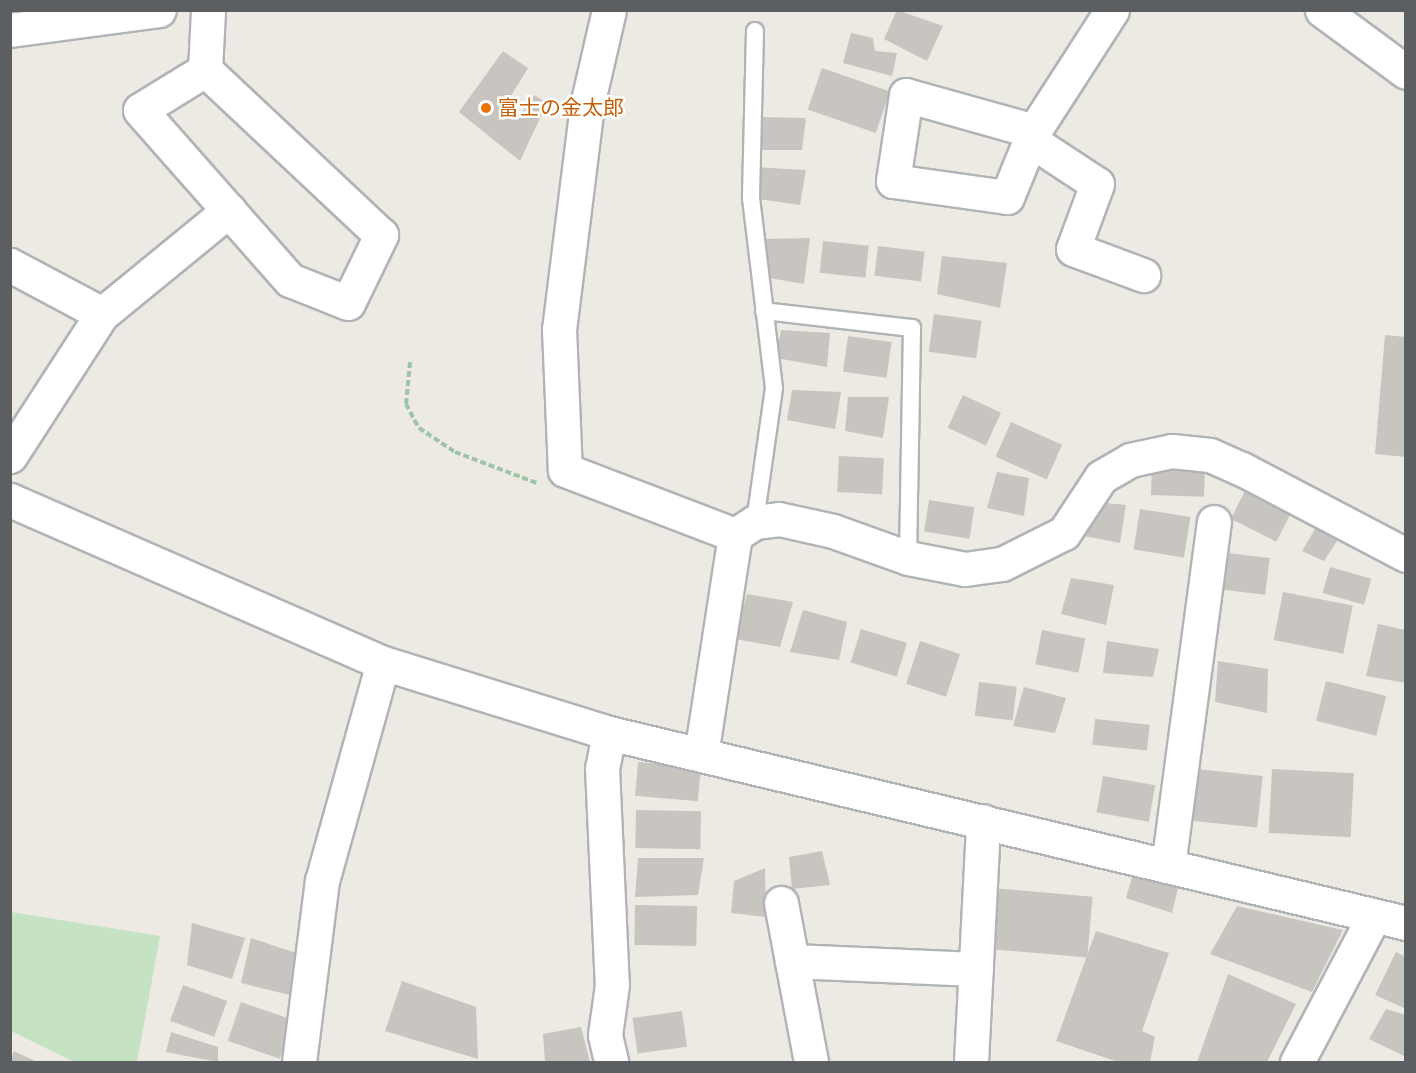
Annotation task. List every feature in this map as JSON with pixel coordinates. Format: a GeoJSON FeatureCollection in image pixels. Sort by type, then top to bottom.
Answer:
{"type":"FeatureCollection","features":[{"type":"Feature","properties":{"kind":"street"},"geometry":{"type":"LineString","coordinates":[[10,30],[159,10]]}},
{"type":"Feature","properties":{"kind":"street"},"geometry":{"type":"LineString","coordinates":[[205,70],[141,110],[290,280],[348,303],[381,235],[205,70],[208,10]]}},
{"type":"Feature","properties":{"kind":"street"},"geometry":{"type":"LineString","coordinates":[[609,10],[587,105],[559,329],[565,471],[745,529],[780,519],[833,531],[908,558],[965,569],[1002,564],[1036,552],[1064,533],[1101,477],[1131,460],[1172,451],[1210,455],[1242,469],[1406,555]]}},
{"type":"Feature","properties":{"kind":"street"},"geometry":{"type":"LineString","coordinates":[[1112,10],[1032,135],[1097,184],[1073,249],[1143,275]]}},
{"type":"Feature","properties":{"kind":"street"},"geometry":{"type":"LineString","coordinates":[[1322,10],[1406,72]]}},
{"type":"Feature","properties":{"kind":"street"},"geometry":{"type":"LineString","coordinates":[[10,456],[102,314],[229,210]]}},
{"type":"Feature","properties":{"kind":"street"},"geometry":{"type":"LineString","coordinates":[[10,265],[102,314]]}},
{"type":"Feature","properties":{"kind":"street"},"geometry":{"type":"LineString","coordinates":[[10,500],[383,663],[609,733],[1406,923]]}},
{"type":"Feature","properties":{"kind":"street"},"geometry":{"type":"LineString","coordinates":[[1168,866],[1214,522]]}},
{"type":"Feature","properties":{"kind":"street"},"geometry":{"type":"LineString","coordinates":[[701,754],[745,529]]}},
{"type":"Feature","properties":{"kind":"street"},"geometry":{"type":"LineString","coordinates":[[299,1062],[322,881],[383,663]]}},
{"type":"Feature","properties":{"kind":"street"},"geometry":{"type":"LineString","coordinates":[[609,733],[602,768],[612,985],[605,1035],[611,1062]]}},
{"type":"Feature","properties":{"kind":"street"},"geometry":{"type":"LineString","coordinates":[[971,1062],[983,821]]}},
{"type":"Feature","properties":{"kind":"street"},"geometry":{"type":"LineString","coordinates":[[781,903],[811,1062]]}},
{"type":"Feature","properties":{"kind":"street"},"geometry":{"type":"LineString","coordinates":[[1297,1062],[1374,916]]}},
{"type":"Feature","properties":{"kind":"street"},"geometry":{"type":"LineString","coordinates":[[792,961],[975,969]]}},
{"type":"Feature","properties":{"kind":"lane"},"geometry":{"type":"LineString","coordinates":[[745,529],[774,388],[751,198],[754,31]]}},
{"type":"Feature","properties":{"kind":"lane"},"geometry":{"type":"LineString","coordinates":[[764,311],[912,328],[908,558]]}},
{"type":"Feature","properties":{"kind":"green space"},"geometry":{"type":"Polygon","coordinates":[[[11,912],[160,936],[137,1062],[74,1062],[11,1031],[11,912]]]}},
{"type":"Feature","properties":{"kind":"building"},"geometry":{"type":"Polygon","coordinates":[[[897,10],[943,26],[927,61],[884,39],[897,10]]]}},
{"type":"Feature","properties":{"kind":"building"},"geometry":{"type":"Polygon","coordinates":[[[851,33],[873,38],[875,51],[897,53],[892,76],[843,63],[851,33]]]}},
{"type":"Feature","properties":{"kind":"building","name":"富士の金太郎"},"geometry":{"type":"Polygon","coordinates":[[[503,51],[528,68],[506,104],[520,116],[534,95],[547,103],[520,161],[459,112],[503,51]]]}},
{"type":"Feature","properties":{"kind":"building"},"geometry":{"type":"Polygon","coordinates":[[[822,68],[890,91],[876,133],[808,110],[822,68]]]}},
{"type":"Feature","properties":{"kind":"building"},"geometry":{"type":"Polygon","coordinates":[[[762,117],[806,118],[802,150],[758,150],[762,117]]]}},
{"type":"Feature","properties":{"kind":"building"},"geometry":{"type":"Polygon","coordinates":[[[755,167],[806,170],[800,205],[751,198],[755,167]]]}},
{"type":"Feature","properties":{"kind":"building"},"geometry":{"type":"Polygon","coordinates":[[[810,238],[804,284],[757,276],[761,239],[810,238]]]}},
{"type":"Feature","properties":{"kind":"building"},"geometry":{"type":"Polygon","coordinates":[[[823,241],[869,246],[865,278],[820,273],[823,241]]]}},
{"type":"Feature","properties":{"kind":"building"},"geometry":{"type":"Polygon","coordinates":[[[878,246],[925,252],[921,282],[874,276],[878,246]]]}},
{"type":"Feature","properties":{"kind":"building"},"geometry":{"type":"Polygon","coordinates":[[[942,256],[1007,263],[1000,308],[937,294],[942,256]]]}},
{"type":"Feature","properties":{"kind":"building"},"geometry":{"type":"Polygon","coordinates":[[[934,314],[982,321],[976,358],[929,352],[934,314]]]}},
{"type":"Feature","properties":{"kind":"building"},"geometry":{"type":"Polygon","coordinates":[[[781,330],[830,333],[827,367],[776,358],[781,330]]]}},
{"type":"Feature","properties":{"kind":"building"},"geometry":{"type":"Polygon","coordinates":[[[1385,335],[1406,337],[1406,457],[1375,454],[1385,335]]]}},
{"type":"Feature","properties":{"kind":"building"},"geometry":{"type":"Polygon","coordinates":[[[848,336],[892,342],[887,378],[843,372],[848,336]]]}},
{"type":"Feature","properties":{"kind":"building"},"geometry":{"type":"Polygon","coordinates":[[[792,390],[841,392],[835,429],[787,420],[792,390]]]}},
{"type":"Feature","properties":{"kind":"building"},"geometry":{"type":"Polygon","coordinates":[[[963,395],[1001,413],[986,445],[948,428],[963,395]]]}},
{"type":"Feature","properties":{"kind":"building"},"geometry":{"type":"Polygon","coordinates":[[[848,397],[889,397],[883,438],[845,431],[848,397]]]}},
{"type":"Feature","properties":{"kind":"building"},"geometry":{"type":"Polygon","coordinates":[[[1011,422],[1062,445],[1047,479],[996,457],[1011,422]]]}},
{"type":"Feature","properties":{"kind":"building"},"geometry":{"type":"Polygon","coordinates":[[[839,456],[884,458],[882,494],[837,492],[839,456]]]}},
{"type":"Feature","properties":{"kind":"building"},"geometry":{"type":"Polygon","coordinates":[[[1152,465],[1205,467],[1204,497],[1151,495],[1152,465]]]}},
{"type":"Feature","properties":{"kind":"building"},"geometry":{"type":"Polygon","coordinates":[[[997,472],[1029,478],[1024,516],[987,508],[997,472]]]}},
{"type":"Feature","properties":{"kind":"building"},"geometry":{"type":"Polygon","coordinates":[[[1249,483],[1294,506],[1276,542],[1231,519],[1249,483]]]}},
{"type":"Feature","properties":{"kind":"building"},"geometry":{"type":"Polygon","coordinates":[[[929,500],[974,507],[969,539],[924,532],[929,500]]]}},
{"type":"Feature","properties":{"kind":"building"},"geometry":{"type":"Polygon","coordinates":[[[1095,502],[1126,505],[1120,543],[1084,536],[1095,502]]]}},
{"type":"Feature","properties":{"kind":"building"},"geometry":{"type":"Polygon","coordinates":[[[1140,509],[1190,517],[1184,557],[1134,549],[1140,509]]]}},
{"type":"Feature","properties":{"kind":"building"},"geometry":{"type":"Polygon","coordinates":[[[1319,522],[1343,532],[1324,561],[1302,551],[1319,522]]]}},
{"type":"Feature","properties":{"kind":"building"},"geometry":{"type":"Polygon","coordinates":[[[1228,553],[1270,558],[1265,595],[1223,590],[1228,553]]]}},
{"type":"Feature","properties":{"kind":"building"},"geometry":{"type":"Polygon","coordinates":[[[1330,567],[1371,579],[1364,605],[1323,593],[1330,567]]]}},
{"type":"Feature","properties":{"kind":"building"},"geometry":{"type":"Polygon","coordinates":[[[1071,578],[1114,585],[1106,625],[1061,614],[1071,578]]]}},
{"type":"Feature","properties":{"kind":"building"},"geometry":{"type":"Polygon","coordinates":[[[1283,592],[1353,606],[1343,654],[1274,640],[1283,592]]]}},
{"type":"Feature","properties":{"kind":"building"},"geometry":{"type":"Polygon","coordinates":[[[747,594],[793,602],[780,647],[735,639],[747,594]]]}},
{"type":"Feature","properties":{"kind":"building"},"geometry":{"type":"Polygon","coordinates":[[[803,610],[847,622],[839,660],[790,652],[803,610]]]}},
{"type":"Feature","properties":{"kind":"building"},"geometry":{"type":"Polygon","coordinates":[[[1378,624],[1406,630],[1406,683],[1366,676],[1378,624]]]}},
{"type":"Feature","properties":{"kind":"building"},"geometry":{"type":"Polygon","coordinates":[[[861,629],[907,643],[897,677],[851,662],[861,629]]]}},
{"type":"Feature","properties":{"kind":"building"},"geometry":{"type":"Polygon","coordinates":[[[1042,630],[1085,638],[1079,673],[1035,664],[1042,630]]]}},
{"type":"Feature","properties":{"kind":"building"},"geometry":{"type":"Polygon","coordinates":[[[920,641],[960,654],[946,697],[906,684],[920,641]]]}},
{"type":"Feature","properties":{"kind":"building"},"geometry":{"type":"Polygon","coordinates":[[[1107,641],[1159,649],[1153,677],[1103,673],[1107,641]]]}},
{"type":"Feature","properties":{"kind":"building"},"geometry":{"type":"Polygon","coordinates":[[[1218,661],[1268,669],[1267,713],[1215,702],[1218,661]]]}},
{"type":"Feature","properties":{"kind":"building"},"geometry":{"type":"Polygon","coordinates":[[[1326,681],[1386,696],[1376,736],[1316,721],[1326,681]]]}},
{"type":"Feature","properties":{"kind":"building"},"geometry":{"type":"Polygon","coordinates":[[[979,682],[1017,687],[1013,720],[975,716],[979,682]]]}},
{"type":"Feature","properties":{"kind":"building"},"geometry":{"type":"Polygon","coordinates":[[[1024,687],[1066,698],[1055,733],[1013,726],[1024,687]]]}},
{"type":"Feature","properties":{"kind":"building"},"geometry":{"type":"Polygon","coordinates":[[[1095,719],[1150,725],[1147,751],[1092,745],[1095,719]]]}},
{"type":"Feature","properties":{"kind":"building"},"geometry":{"type":"Polygon","coordinates":[[[638,762],[701,767],[698,801],[635,796],[638,762]]]}},
{"type":"Feature","properties":{"kind":"building"},"geometry":{"type":"Polygon","coordinates":[[[1197,769],[1263,776],[1257,828],[1192,821],[1197,769]]]}},
{"type":"Feature","properties":{"kind":"building"},"geometry":{"type":"Polygon","coordinates":[[[1272,769],[1354,773],[1351,837],[1269,833],[1272,769]]]}},
{"type":"Feature","properties":{"kind":"building"},"geometry":{"type":"Polygon","coordinates":[[[1103,776],[1155,785],[1149,822],[1097,812],[1103,776]]]}},
{"type":"Feature","properties":{"kind":"building"},"geometry":{"type":"Polygon","coordinates":[[[636,810],[701,811],[700,849],[635,848],[636,810]]]}},
{"type":"Feature","properties":{"kind":"building"},"geometry":{"type":"Polygon","coordinates":[[[822,851],[830,885],[792,889],[789,857],[822,851]]]}},
{"type":"Feature","properties":{"kind":"building"},"geometry":{"type":"Polygon","coordinates":[[[638,858],[704,858],[698,895],[635,897],[638,858]]]}},
{"type":"Feature","properties":{"kind":"building"},"geometry":{"type":"Polygon","coordinates":[[[765,868],[766,917],[731,913],[734,881],[765,868]]]}},
{"type":"Feature","properties":{"kind":"building"},"geometry":{"type":"Polygon","coordinates":[[[1132,877],[1178,888],[1172,913],[1126,898],[1132,877]]]}},
{"type":"Feature","properties":{"kind":"building"},"geometry":{"type":"Polygon","coordinates":[[[992,888],[1093,897],[1087,958],[987,949],[992,888]]]}},
{"type":"Feature","properties":{"kind":"building"},"geometry":{"type":"Polygon","coordinates":[[[635,905],[697,906],[696,946],[634,945],[635,905]]]}},
{"type":"Feature","properties":{"kind":"building"},"geometry":{"type":"Polygon","coordinates":[[[1237,906],[1343,930],[1312,992],[1210,954],[1237,906]]]}},
{"type":"Feature","properties":{"kind":"building"},"geometry":{"type":"Polygon","coordinates":[[[192,923],[245,938],[232,979],[187,965],[192,923]]]}},
{"type":"Feature","properties":{"kind":"building"},"geometry":{"type":"Polygon","coordinates":[[[1096,931],[1169,953],[1142,1031],[1155,1037],[1150,1062],[1118,1062],[1056,1041],[1096,931]]]}},
{"type":"Feature","properties":{"kind":"building"},"geometry":{"type":"Polygon","coordinates":[[[251,938],[302,955],[302,998],[241,983],[251,938]]]}},
{"type":"Feature","properties":{"kind":"building"},"geometry":{"type":"Polygon","coordinates":[[[1396,952],[1406,957],[1406,1009],[1375,995],[1396,952]]]}},
{"type":"Feature","properties":{"kind":"building"},"geometry":{"type":"Polygon","coordinates":[[[1228,974],[1296,1004],[1267,1062],[1197,1062],[1228,974]]]}},
{"type":"Feature","properties":{"kind":"building"},"geometry":{"type":"Polygon","coordinates":[[[402,981],[476,1007],[478,1059],[385,1031],[402,981]]]}},
{"type":"Feature","properties":{"kind":"building"},"geometry":{"type":"Polygon","coordinates":[[[183,985],[227,1001],[214,1037],[170,1021],[183,985]]]}},
{"type":"Feature","properties":{"kind":"building"},"geometry":{"type":"Polygon","coordinates":[[[241,1002],[293,1020],[280,1059],[228,1041],[241,1002]]]}},
{"type":"Feature","properties":{"kind":"building"},"geometry":{"type":"Polygon","coordinates":[[[1386,1009],[1406,1015],[1406,1057],[1369,1039],[1386,1009]]]}},
{"type":"Feature","properties":{"kind":"building"},"geometry":{"type":"Polygon","coordinates":[[[682,1011],[687,1047],[637,1054],[632,1018],[682,1011]]]}},
{"type":"Feature","properties":{"kind":"building"},"geometry":{"type":"Polygon","coordinates":[[[581,1027],[590,1062],[545,1062],[543,1034],[581,1027]]]}},
{"type":"Feature","properties":{"kind":"building"},"geometry":{"type":"Polygon","coordinates":[[[171,1032],[218,1047],[218,1062],[166,1052],[171,1032]]]}},
{"type":"Feature","properties":{"kind":"building"},"geometry":{"type":"Polygon","coordinates":[[[14,1051],[37,1062],[10,1062],[14,1051]]]}},
{"type":"Feature","properties":{"kind":"place","name":"富士の金太郎"},"geometry":{"type":"Point","coordinates":[486,108]}}]}
